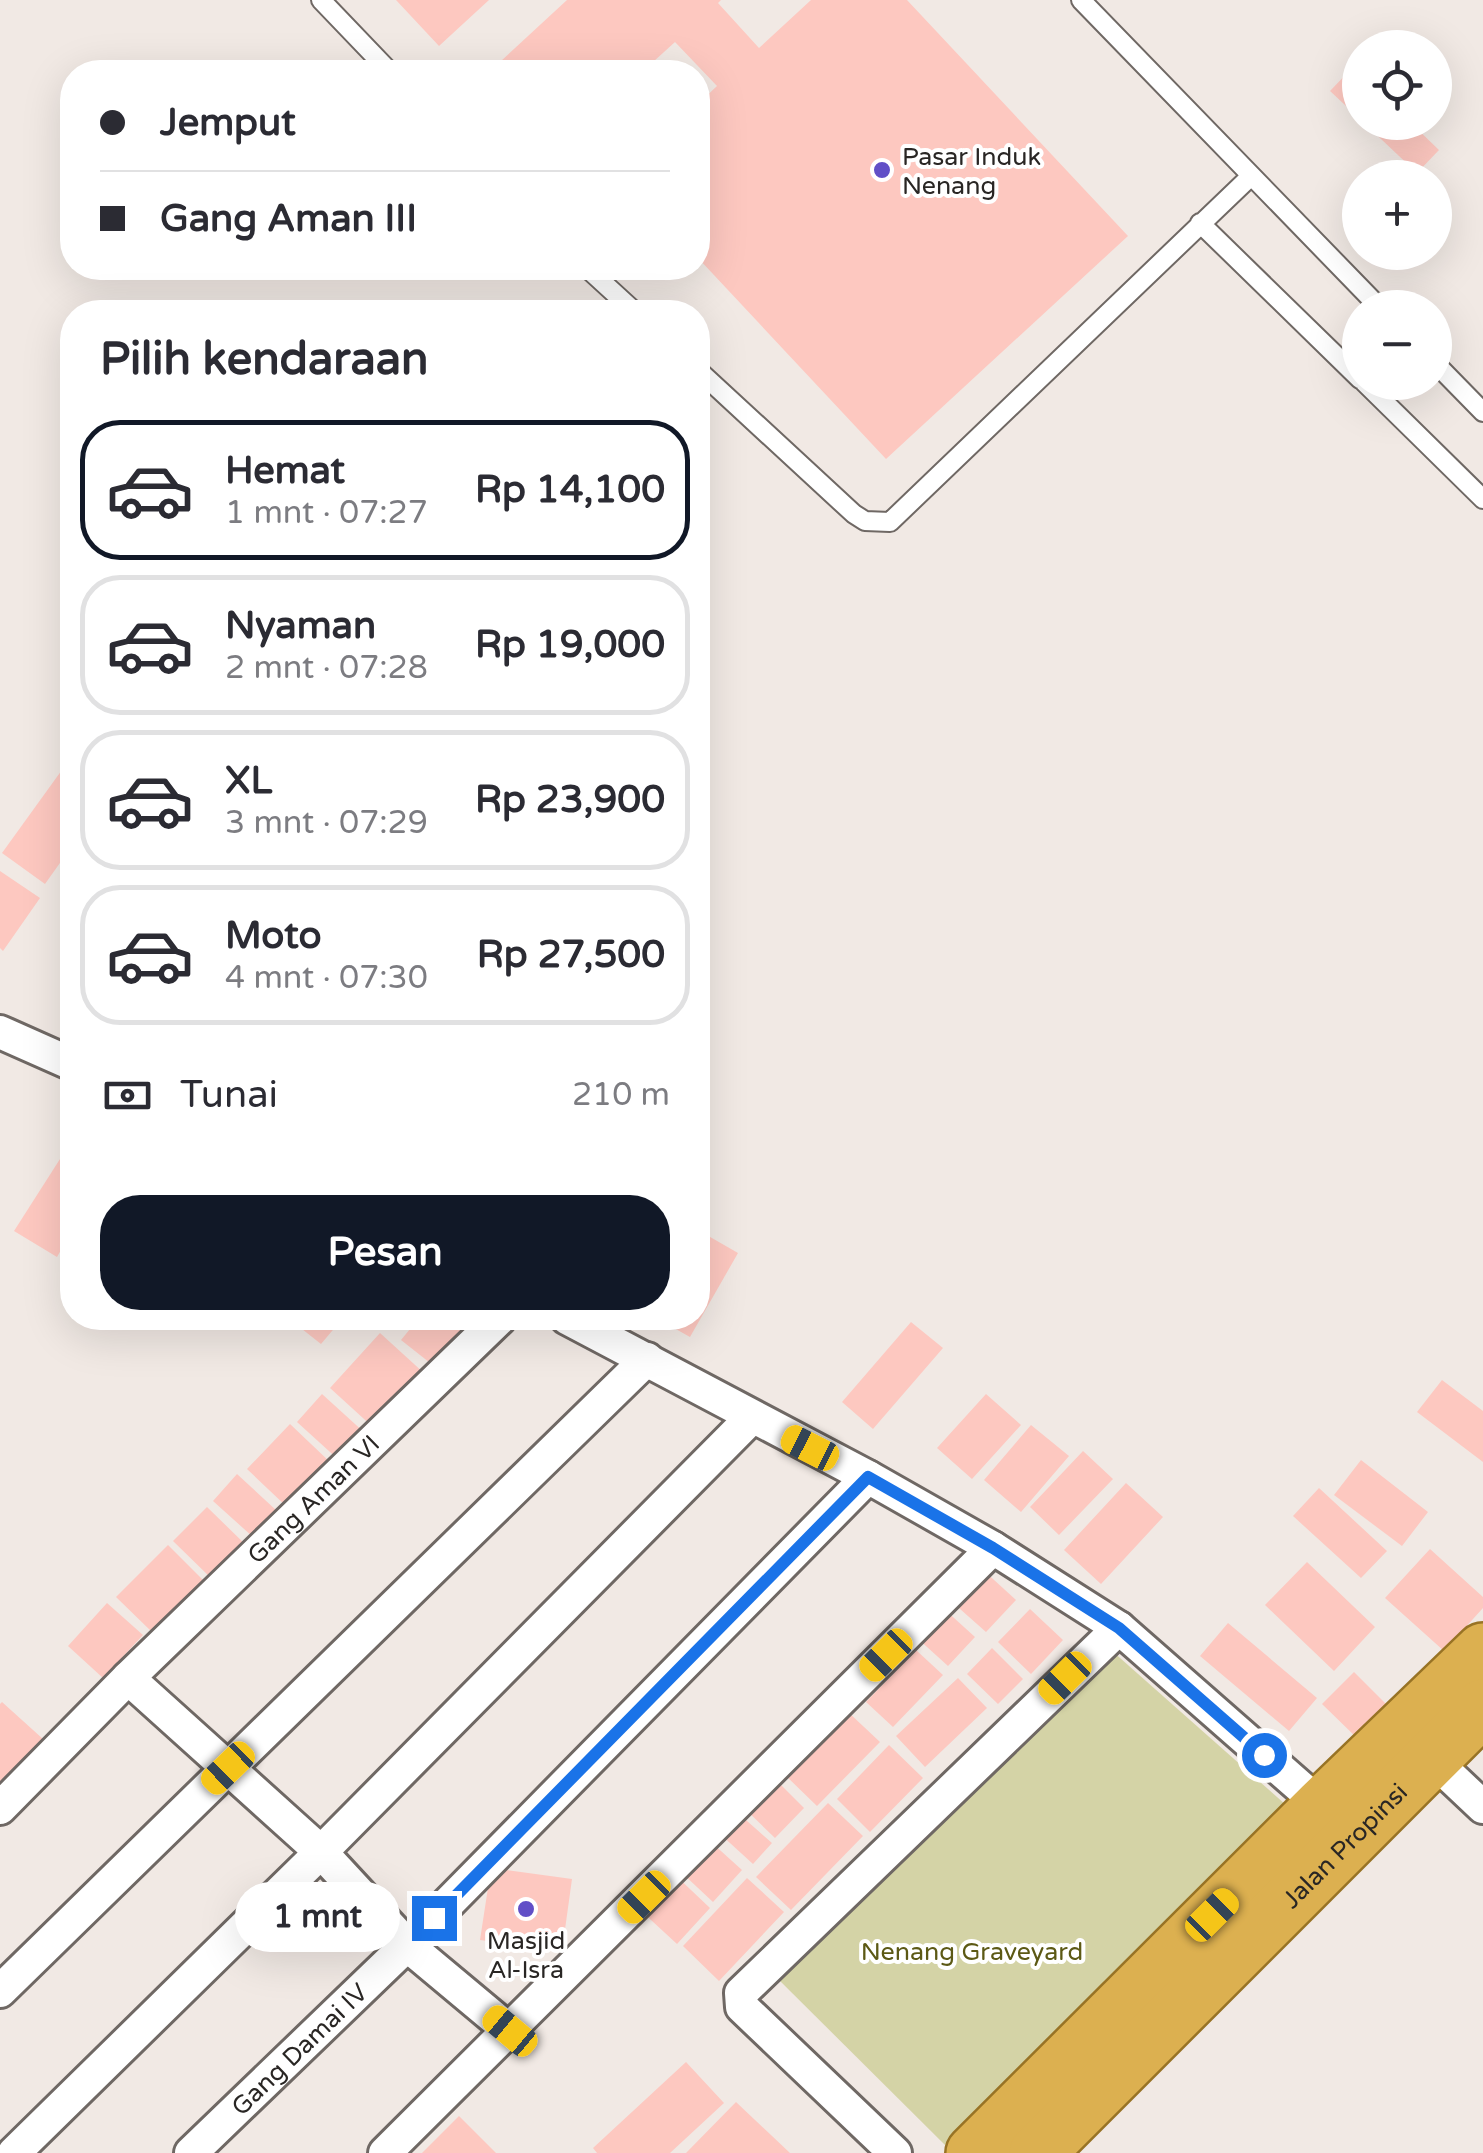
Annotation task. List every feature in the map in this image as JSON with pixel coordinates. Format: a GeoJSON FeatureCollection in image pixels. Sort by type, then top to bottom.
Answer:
{"type":"FeatureCollection","features":[{"type":"Feature","properties":{"kind":"highway"},"geometry":{"type":"LineString","coordinates":[[974,2153],[1483,1651]]}},
{"type":"Feature","properties":{"kind":"highway","name":"Jalan Propinsi"},"geometry":{"type":"LineString","coordinates":[[1037,2153],[1483,1707]]}},
{"type":"Feature","properties":{"kind":"street"},"geometry":{"type":"LineString","coordinates":[[0,1032],[60,1059]]}},
{"type":"Feature","properties":{"kind":"street","name":"Gang Aman VI"},"geometry":{"type":"LineString","coordinates":[[0,1808],[128,1678],[488,1330]]}},
{"type":"Feature","properties":{"kind":"street"},"geometry":{"type":"LineString","coordinates":[[590,1330],[868,1477],[993,1548],[1119,1628],[1322,1806]]}},
{"type":"Feature","properties":{"kind":"street"},"geometry":{"type":"LineString","coordinates":[[0,1990],[647,1359]]}},
{"type":"Feature","properties":{"kind":"street"},"geometry":{"type":"LineString","coordinates":[[14,2153],[321,1852],[751,1418]]}},
{"type":"Feature","properties":{"kind":"street","name":"Gang Damai IV"},"geometry":{"type":"LineString","coordinates":[[191,2153],[407,1945],[868,1477]]}},
{"type":"Feature","properties":{"kind":"street"},"geometry":{"type":"LineString","coordinates":[[384,2153],[993,1548]]}},
{"type":"Feature","properties":{"kind":"street"},"geometry":{"type":"LineString","coordinates":[[895,2153],[742,2007],[741,1993],[1119,1628]]}},
{"type":"Feature","properties":{"kind":"street"},"geometry":{"type":"LineString","coordinates":[[128,1678],[321,1852],[407,1945],[510,2031]]}},
{"type":"Feature","properties":{"kind":"street"},"geometry":{"type":"LineString","coordinates":[[1431,1758],[1483,1806]]}},
{"type":"Feature","properties":{"kind":"lane"},"geometry":{"type":"LineString","coordinates":[[321,0],[378,60]]}},
{"type":"Feature","properties":{"kind":"lane"},"geometry":{"type":"LineString","coordinates":[[1081,0],[1362,290]]}},
{"type":"Feature","properties":{"kind":"lane"},"geometry":{"type":"LineString","coordinates":[[710,381],[854,514],[865,522],[890,522],[1250,177]]}},
{"type":"Feature","properties":{"kind":"lane"},"geometry":{"type":"LineString","coordinates":[[1200,223],[1342,361]]}},
{"type":"Feature","properties":{"kind":"lane"},"geometry":{"type":"LineString","coordinates":[[600,280],[622,300]]}},
{"type":"Feature","properties":{"kind":"lane"},"geometry":{"type":"LineString","coordinates":[[1452,380],[1483,412]]}},
{"type":"Feature","properties":{"kind":"lane"},"geometry":{"type":"LineString","coordinates":[[1381,400],[1483,499]]}},
{"type":"Feature","properties":{"kind":"green space","name":"Nenang Graveyard"},"geometry":{"type":"Polygon","coordinates":[[[1111,1650],[1286,1805],[945,2145],[776,1977],[1111,1650]]]}},
{"type":"Feature","properties":{"kind":"building"},"geometry":{"type":"Polygon","coordinates":[[[396,0],[489,0],[439,46],[396,0]]]}},
{"type":"Feature","properties":{"kind":"building","name":"Pasar Induk Nenang"},"geometry":{"type":"Polygon","coordinates":[[[567,0],[721,0],[718,3],[759,48],[811,0],[907,0],[1128,236],[886,459],[710,271],[710,93],[717,86],[710,79],[710,60],[692,60],[675,42],[655,60],[502,60],[567,0]]]}},
{"type":"Feature","properties":{"kind":"building"},"geometry":{"type":"Polygon","coordinates":[[[1342,78],[1342,102],[1330,91],[1342,78]]]}},
{"type":"Feature","properties":{"kind":"building"},"geometry":{"type":"Polygon","coordinates":[[[1382,140],[1429,140],[1439,150],[1429,160],[1403,160],[1382,140]]]}},
{"type":"Feature","properties":{"kind":"building"},"geometry":{"type":"Polygon","coordinates":[[[60,773],[60,863],[45,884],[2,853],[60,773]]]}},
{"type":"Feature","properties":{"kind":"building"},"geometry":{"type":"Polygon","coordinates":[[[0,871],[40,898],[3,951],[0,948],[0,871]]]}},
{"type":"Feature","properties":{"kind":"building"},"geometry":{"type":"Polygon","coordinates":[[[60,1159],[57,1257],[14,1231],[60,1159]]]}},
{"type":"Feature","properties":{"kind":"building"},"geometry":{"type":"Polygon","coordinates":[[[710,1237],[738,1253],[710,1302],[710,1237]]]}},
{"type":"Feature","properties":{"kind":"building"},"geometry":{"type":"Polygon","coordinates":[[[911,1322],[943,1348],[873,1429],[842,1402],[911,1322]]]}},
{"type":"Feature","properties":{"kind":"building"},"geometry":{"type":"Polygon","coordinates":[[[303,1330],[333,1330],[321,1344],[303,1330]]]}},
{"type":"Feature","properties":{"kind":"building"},"geometry":{"type":"Polygon","coordinates":[[[409,1330],[471,1330],[439,1370],[401,1340],[409,1330]]]}},
{"type":"Feature","properties":{"kind":"building"},"geometry":{"type":"Polygon","coordinates":[[[380,1333],[425,1374],[375,1429],[330,1388],[380,1333]]]}},
{"type":"Feature","properties":{"kind":"building"},"geometry":{"type":"Polygon","coordinates":[[[1442,1380],[1483,1411],[1483,1462],[1417,1412],[1442,1380]]]}},
{"type":"Feature","properties":{"kind":"building"},"geometry":{"type":"Polygon","coordinates":[[[322,1394],[366,1434],[341,1462],[297,1422],[322,1394]]]}},
{"type":"Feature","properties":{"kind":"building"},"geometry":{"type":"Polygon","coordinates":[[[986,1394],[1021,1425],[972,1479],[937,1448],[986,1394]]]}},
{"type":"Feature","properties":{"kind":"building"},"geometry":{"type":"Polygon","coordinates":[[[290,1424],[331,1463],[287,1507],[247,1469],[290,1424]]]}},
{"type":"Feature","properties":{"kind":"building"},"geometry":{"type":"Polygon","coordinates":[[[1031,1425],[1069,1456],[1021,1512],[984,1480],[1031,1425]]]}},
{"type":"Feature","properties":{"kind":"building"},"geometry":{"type":"Polygon","coordinates":[[[1083,1451],[1113,1479],[1059,1535],[1030,1507],[1083,1451]]]}},
{"type":"Feature","properties":{"kind":"building"},"geometry":{"type":"Polygon","coordinates":[[[1361,1460],[1428,1512],[1402,1546],[1334,1495],[1361,1460]]]}},
{"type":"Feature","properties":{"kind":"building"},"geometry":{"type":"Polygon","coordinates":[[[237,1474],[277,1511],[253,1537],[213,1501],[237,1474]]]}},
{"type":"Feature","properties":{"kind":"building"},"geometry":{"type":"Polygon","coordinates":[[[1126,1483],[1163,1517],[1101,1584],[1064,1550],[1126,1483]]]}},
{"type":"Feature","properties":{"kind":"building"},"geometry":{"type":"Polygon","coordinates":[[[1319,1488],[1387,1551],[1361,1578],[1293,1516],[1319,1488]]]}},
{"type":"Feature","properties":{"kind":"building"},"geometry":{"type":"Polygon","coordinates":[[[207,1507],[248,1547],[214,1581],[173,1541],[207,1507]]]}},
{"type":"Feature","properties":{"kind":"building"},"geometry":{"type":"Polygon","coordinates":[[[168,1545],[205,1582],[153,1633],[116,1597],[168,1545]]]}},
{"type":"Feature","properties":{"kind":"building"},"geometry":{"type":"Polygon","coordinates":[[[1430,1549],[1483,1597],[1483,1608],[1444,1651],[1385,1598],[1430,1549]]]}},
{"type":"Feature","properties":{"kind":"building"},"geometry":{"type":"Polygon","coordinates":[[[1307,1562],[1375,1627],[1334,1671],[1265,1605],[1307,1562]]]}},
{"type":"Feature","properties":{"kind":"building"},"geometry":{"type":"Polygon","coordinates":[[[981,1568],[1016,1600],[986,1632],[951,1601],[981,1568]]]}},
{"type":"Feature","properties":{"kind":"building"},"geometry":{"type":"Polygon","coordinates":[[[107,1603],[143,1635],[103,1678],[68,1646],[107,1603]]]}},
{"type":"Feature","properties":{"kind":"building"},"geometry":{"type":"Polygon","coordinates":[[[943,1608],[975,1637],[948,1666],[916,1637],[943,1608]]]}},
{"type":"Feature","properties":{"kind":"building"},"geometry":{"type":"Polygon","coordinates":[[[1030,1609],[1063,1640],[1031,1674],[998,1642],[1030,1609]]]}},
{"type":"Feature","properties":{"kind":"building"},"geometry":{"type":"Polygon","coordinates":[[[1228,1623],[1317,1698],[1289,1731],[1200,1656],[1228,1623]]]}},
{"type":"Feature","properties":{"kind":"building"},"geometry":{"type":"Polygon","coordinates":[[[992,1648],[1023,1679],[998,1704],[967,1674],[992,1648]]]}},
{"type":"Feature","properties":{"kind":"building"},"geometry":{"type":"Polygon","coordinates":[[[916,1650],[943,1675],[893,1727],[866,1702],[916,1650]]]}},
{"type":"Feature","properties":{"kind":"building"},"geometry":{"type":"Polygon","coordinates":[[[1354,1672],[1390,1708],[1359,1740],[1322,1704],[1354,1672]]]}},
{"type":"Feature","properties":{"kind":"building"},"geometry":{"type":"Polygon","coordinates":[[[958,1678],[987,1708],[925,1767],[896,1736],[958,1678]]]}},
{"type":"Feature","properties":{"kind":"building"},"geometry":{"type":"Polygon","coordinates":[[[0,1704],[43,1739],[0,1786],[0,1704]]]}},
{"type":"Feature","properties":{"kind":"building"},"geometry":{"type":"Polygon","coordinates":[[[847,1711],[880,1742],[817,1806],[785,1775],[847,1711]]]}},
{"type":"Feature","properties":{"kind":"building"},"geometry":{"type":"Polygon","coordinates":[[[889,1745],[923,1778],[870,1832],[837,1799],[889,1745]]]}},
{"type":"Feature","properties":{"kind":"building"},"geometry":{"type":"Polygon","coordinates":[[[773,1777],[804,1808],[775,1838],[743,1807],[773,1777]]]}},
{"type":"Feature","properties":{"kind":"building"},"geometry":{"type":"Polygon","coordinates":[[[828,1803],[863,1836],[791,1910],[756,1877],[828,1803]]]}},
{"type":"Feature","properties":{"kind":"building"},"geometry":{"type":"Polygon","coordinates":[[[738,1813],[772,1843],[753,1864],[719,1833],[738,1813]]]}},
{"type":"Feature","properties":{"kind":"building"},"geometry":{"type":"Polygon","coordinates":[[[711,1842],[742,1870],[713,1902],[682,1873],[711,1842]]]}},
{"type":"Feature","properties":{"kind":"building","name":"Masjid Al-Isra"},"geometry":{"type":"Polygon","coordinates":[[[491,1868],[572,1879],[562,1951],[480,1940],[491,1868]]]}},
{"type":"Feature","properties":{"kind":"building"},"geometry":{"type":"Polygon","coordinates":[[[672,1872],[710,1908],[677,1944],[638,1908],[672,1872]]]}},
{"type":"Feature","properties":{"kind":"building"},"geometry":{"type":"Polygon","coordinates":[[[747,1878],[784,1912],[719,1981],[683,1946],[747,1878]]]}},
{"type":"Feature","properties":{"kind":"building"},"geometry":{"type":"Polygon","coordinates":[[[686,2062],[724,2103],[670,2153],[597,2153],[593,2148],[686,2062]]]}},
{"type":"Feature","properties":{"kind":"building"},"geometry":{"type":"Polygon","coordinates":[[[736,2102],[790,2153],[686,2153],[736,2102]]]}},
{"type":"Feature","properties":{"kind":"building"},"geometry":{"type":"Polygon","coordinates":[[[459,2116],[496,2153],[422,2153],[459,2116]]]}},
{"type":"Feature","properties":{"kind":"place","name":"Pasar Induk Nenang"},"geometry":{"type":"Point","coordinates":[882,170]}},
{"type":"Feature","properties":{"kind":"place","name":"Masjid Al-Isra"},"geometry":{"type":"Point","coordinates":[526,1909]}},
{"type":"Feature","properties":{"kind":"route"},"geometry":{"type":"LineString","coordinates":[[434,1918],[868,1477],[993,1548],[1119,1628],[1264,1755]]}}]}
